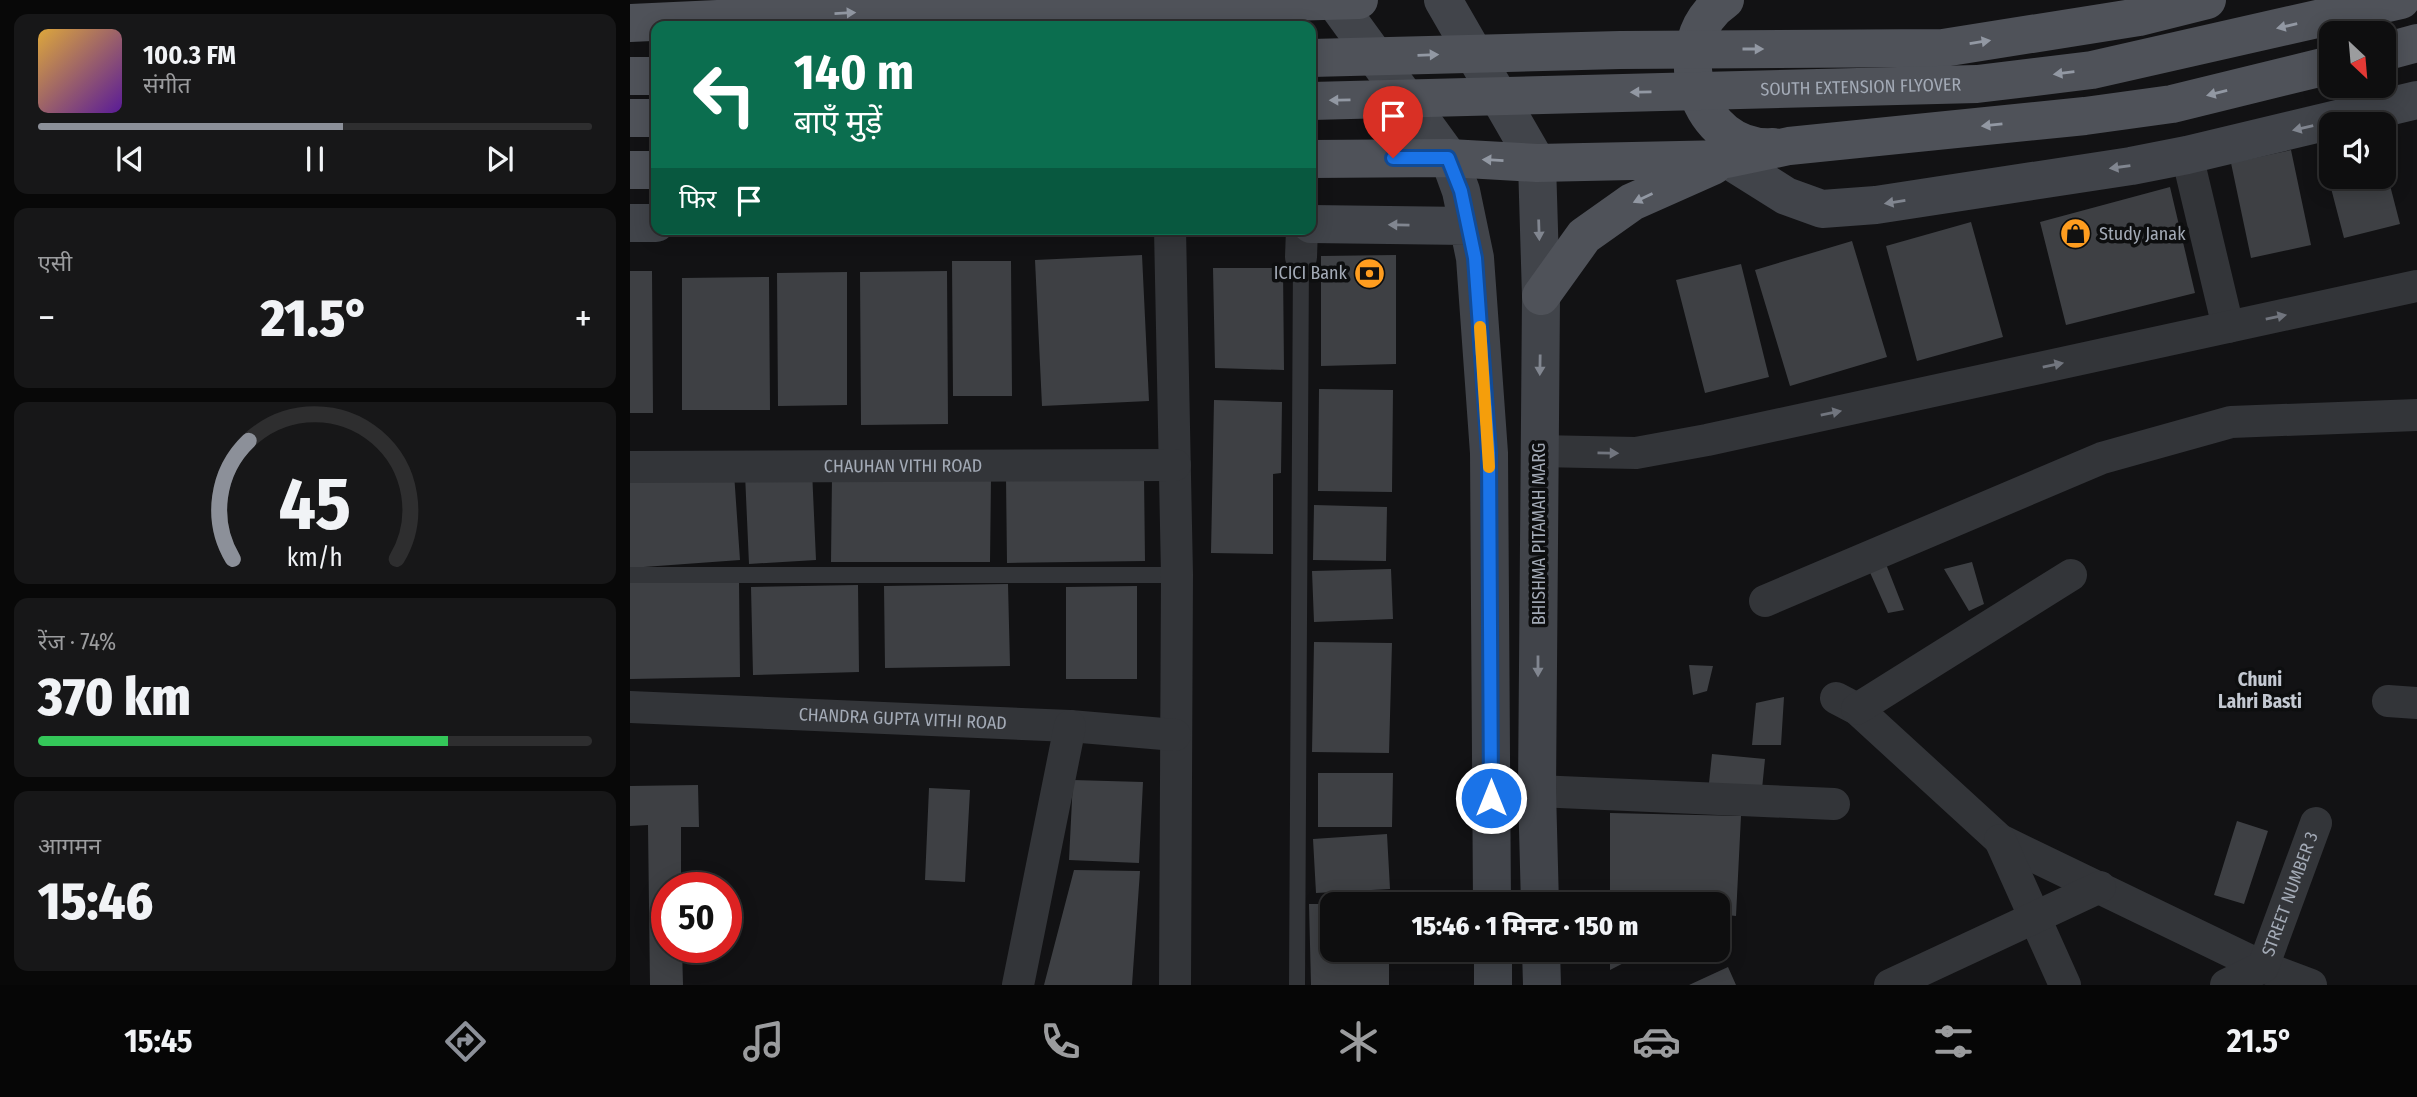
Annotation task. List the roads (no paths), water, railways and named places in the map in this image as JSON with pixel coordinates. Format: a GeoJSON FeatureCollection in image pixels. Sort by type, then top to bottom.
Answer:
{"type":"FeatureCollection","features":[{"type":"Feature","properties":{"kind":"main road"},"geometry":{"type":"LineString","coordinates":[[1136,6],[1342,0],[1448,158],[1461,191],[1475,258],[1489,453],[1492,892]]}},
{"type":"Feature","properties":{"kind":"main road"},"geometry":{"type":"LineString","coordinates":[[1443,0],[1537,163]]}},
{"type":"Feature","properties":{"kind":"main road"},"geometry":{"type":"LineString","coordinates":[[1725,0],[1705,21],[1696,40],[1692,61],[1693,82],[1700,102],[1712,120],[1728,134],[1747,143],[1768,148],[2172,104],[2319,68]]}},
{"type":"Feature","properties":{"kind":"main road"},"geometry":{"type":"LineString","coordinates":[[1316,58],[1620,50],[1943,48],[2139,17],[2207,0]]}},
{"type":"Feature","properties":{"kind":"main road","name":"SOUTH EXTENSION FLYOVER"},"geometry":{"type":"LineString","coordinates":[[1316,101],[1977,84],[2092,69],[2401,0]]}},
{"type":"Feature","properties":{"kind":"main road"},"geometry":{"type":"LineString","coordinates":[[672,21],[1088,1],[1154,9],[1179,21]]}},
{"type":"Feature","properties":{"kind":"main road"},"geometry":{"type":"LineString","coordinates":[[630,23],[651,22]]}},
{"type":"Feature","properties":{"kind":"main road"},"geometry":{"type":"LineString","coordinates":[[2396,49],[2417,43]]}},
{"type":"Feature","properties":{"kind":"main road"},"geometry":{"type":"LineString","coordinates":[[630,76],[651,76]]}},
{"type":"Feature","properties":{"kind":"main road"},"geometry":{"type":"LineString","coordinates":[[1727,159],[1786,196],[1822,209],[1876,205],[2187,155],[2417,100]]}},
{"type":"Feature","properties":{"kind":"main road"},"geometry":{"type":"LineString","coordinates":[[630,118],[651,118]]}},
{"type":"Feature","properties":{"kind":"main road"},"geometry":{"type":"LineString","coordinates":[[1316,159],[1448,158],[1537,163],[1727,159],[1789,146]]}},
{"type":"Feature","properties":{"kind":"main road"},"geometry":{"type":"LineString","coordinates":[[1479,318],[1541,308],[1584,236],[1632,202],[1727,159]]}},
{"type":"Feature","properties":{"kind":"main road","name":"BHISHMA PITAMAH MARG"},"geometry":{"type":"LineString","coordinates":[[1537,163],[1541,308],[1540,892]]}},
{"type":"Feature","properties":{"kind":"main road"},"geometry":{"type":"LineString","coordinates":[[630,170],[651,170]]}},
{"type":"Feature","properties":{"kind":"main road"},"geometry":{"type":"LineString","coordinates":[[630,223],[651,223]]}},
{"type":"Feature","properties":{"kind":"main road"},"geometry":{"type":"LineString","coordinates":[[1305,237],[1467,226]]}},
{"type":"Feature","properties":{"kind":"main road"},"geometry":{"type":"LineString","coordinates":[[1493,962],[1493,985]]}},
{"type":"Feature","properties":{"kind":"main road"},"geometry":{"type":"LineString","coordinates":[[1541,962],[1542,985]]}},
{"type":"Feature","properties":{"kind":"street"},"geometry":{"type":"LineString","coordinates":[[2187,155],[2228,327]]}},
{"type":"Feature","properties":{"kind":"street"},"geometry":{"type":"LineString","coordinates":[[1170,235],[1177,575],[1175,985]]}},
{"type":"Feature","properties":{"kind":"street"},"geometry":{"type":"LineString","coordinates":[[1539,451],[1636,453],[1707,440],[2417,286]]}},
{"type":"Feature","properties":{"kind":"street"},"geometry":{"type":"LineString","coordinates":[[1765,601],[2102,458],[2231,422],[2417,415]]}},
{"type":"Feature","properties":{"kind":"street","name":"CHAUHAN VITHI ROAD"},"geometry":{"type":"LineString","coordinates":[[630,467],[1175,465]]}},
{"type":"Feature","properties":{"kind":"street"},"geometry":{"type":"LineString","coordinates":[[2071,575],[1846,703],[2000,840],[2263,967],[2311,985]]}},
{"type":"Feature","properties":{"kind":"street","name":"CHANDRA GUPTA VITHI ROAD"},"geometry":{"type":"LineString","coordinates":[[630,706],[1070,726],[1175,735]]}},
{"type":"Feature","properties":{"kind":"street"},"geometry":{"type":"LineString","coordinates":[[1018,985],[1070,726]]}},
{"type":"Feature","properties":{"kind":"street"},"geometry":{"type":"LineString","coordinates":[[1538,791],[1834,804]]}},
{"type":"Feature","properties":{"kind":"street","name":"STREET NUMBER 3"},"geometry":{"type":"LineString","coordinates":[[2226,985],[2263,967],[2316,823]]}},
{"type":"Feature","properties":{"kind":"street"},"geometry":{"type":"LineString","coordinates":[[2000,840],[2034,917],[2054,981]]}},
{"type":"Feature","properties":{"kind":"street"},"geometry":{"type":"LineString","coordinates":[[1890,985],[2100,887]]}},
{"type":"Feature","properties":{"kind":"lane"},"geometry":{"type":"LineString","coordinates":[[1297,985],[1305,237]]}},
{"type":"Feature","properties":{"kind":"lane"},"geometry":{"type":"LineString","coordinates":[[630,575],[1177,575]]}},
{"type":"Feature","properties":{"kind":"place","name":"Study Janak"},"geometry":{"type":"Point","coordinates":[2076,234]}},
{"type":"Feature","properties":{"kind":"place","name":"ICICI Bank"},"geometry":{"type":"Point","coordinates":[1370,273]}},
{"type":"Feature","properties":{"kind":"district","name":"Chuni Lahri Basti"},"geometry":{"type":"Point","coordinates":[2260,690]}}]}
